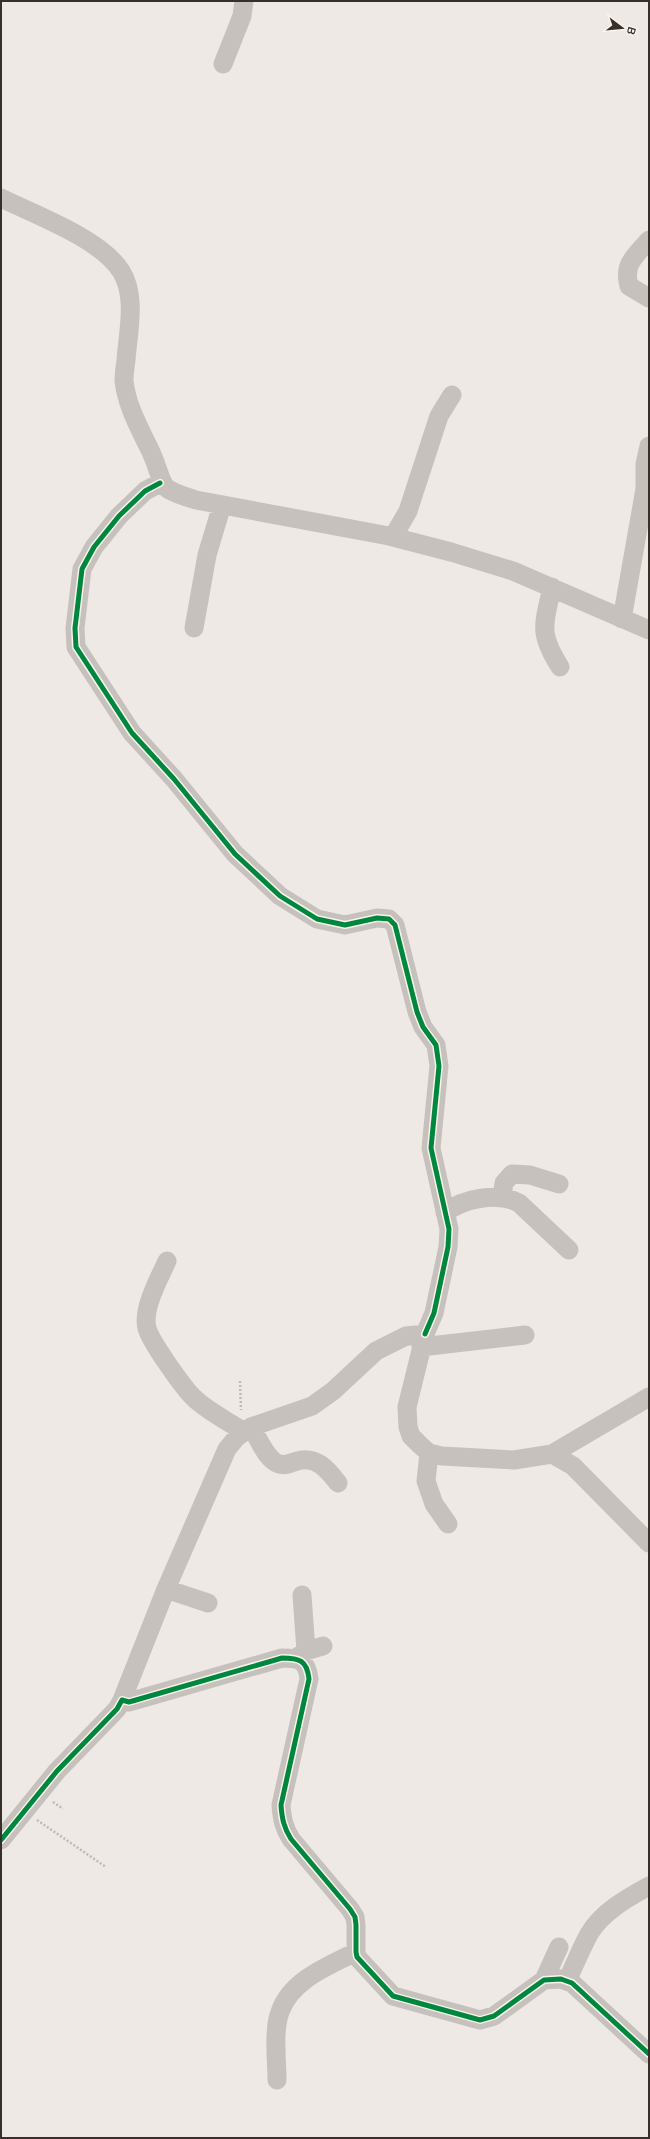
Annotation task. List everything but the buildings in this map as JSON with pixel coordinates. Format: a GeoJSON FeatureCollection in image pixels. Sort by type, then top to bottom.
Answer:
{"type":"FeatureCollection","features":[{"type":"Feature","properties":{"kind":"street"},"geometry":{"type":"LineString","coordinates":[[222,64],[242,16],[244,1]]}},
{"type":"Feature","properties":{"kind":"street"},"geometry":{"type":"LineString","coordinates":[[1,198],[102,249],[122,271],[129,290],[130,315],[124,381],[134,418],[151,454],[160,483],[175,494],[222,505],[394,537],[514,571],[552,587],[575,599],[649,630]]}},
{"type":"Feature","properties":{"kind":"street"},"geometry":{"type":"LineString","coordinates":[[649,240],[630,262],[626,274],[629,286],[649,298]]}},
{"type":"Feature","properties":{"kind":"street"},"geometry":{"type":"LineString","coordinates":[[394,537],[408,510],[439,416],[452,395]]}},
{"type":"Feature","properties":{"kind":"street"},"geometry":{"type":"LineString","coordinates":[[622,619],[644,489],[645,464],[649,446]]}},
{"type":"Feature","properties":{"kind":"street"},"geometry":{"type":"LineString","coordinates":[[160,483],[145,491],[119,516],[94,547],[82,569],[75,628],[76,647],[132,733],[174,779],[235,854],[280,896],[317,919],[345,925],[377,918],[389,919],[395,925],[417,1012],[423,1027],[436,1045],[439,1066],[431,1148],[449,1229],[448,1247],[434,1313],[423,1340],[407,1407],[408,1427],[411,1436],[429,1453],[442,1456],[514,1460],[552,1454],[649,1397]]}},
{"type":"Feature","properties":{"kind":"street"},"geometry":{"type":"LineString","coordinates":[[194,628],[207,554],[222,505]]}},
{"type":"Feature","properties":{"kind":"street"},"geometry":{"type":"LineString","coordinates":[[552,587],[543,627],[548,648],[560,667]]}},
{"type":"Feature","properties":{"kind":"street"},"geometry":{"type":"LineString","coordinates":[[502,1197],[504,1183],[512,1174],[530,1175],[559,1184]]}},
{"type":"Feature","properties":{"kind":"street"},"geometry":{"type":"LineString","coordinates":[[445,1213],[465,1203],[502,1197],[520,1204],[569,1250]]}},
{"type":"Feature","properties":{"kind":"street"},"geometry":{"type":"LineString","coordinates":[[167,1261],[153,1290],[147,1314],[147,1328],[158,1348],[193,1398],[243,1428],[271,1459],[278,1464],[289,1464],[300,1460],[315,1461],[326,1468],[338,1483]]}},
{"type":"Feature","properties":{"kind":"street"},"geometry":{"type":"LineString","coordinates":[[4,1829],[24,1811],[57,1771],[117,1709],[122,1700],[166,1589],[227,1449],[243,1428],[312,1406],[333,1391],[376,1351],[406,1336],[423,1340],[525,1335]]}},
{"type":"Feature","properties":{"kind":"street"},"geometry":{"type":"LineString","coordinates":[[429,1453],[426,1482],[434,1504],[448,1524]]}},
{"type":"Feature","properties":{"kind":"street"},"geometry":{"type":"LineString","coordinates":[[552,1454],[573,1466],[649,1543]]}},
{"type":"Feature","properties":{"kind":"street"},"geometry":{"type":"LineString","coordinates":[[166,1589],[208,1603]]}},
{"type":"Feature","properties":{"kind":"street"},"geometry":{"type":"LineString","coordinates":[[302,1595],[308,1652],[303,1662],[308,1669],[309,1679],[281,1805],[282,1818],[284,1829],[291,1839],[355,1917],[356,1952],[361,1963],[393,1996],[480,2020],[494,2016],[544,1980],[550,1978],[567,1981],[572,1983],[649,2054]]}},
{"type":"Feature","properties":{"kind":"street"},"geometry":{"type":"LineString","coordinates":[[122,1700],[128,1702],[308,1652]]}},
{"type":"Feature","properties":{"kind":"street"},"geometry":{"type":"LineString","coordinates":[[567,1981],[590,1933],[605,1915],[621,1902],[649,1886]]}},
{"type":"Feature","properties":{"kind":"street"},"geometry":{"type":"LineString","coordinates":[[544,1980],[559,1947]]}},
{"type":"Feature","properties":{"kind":"street"},"geometry":{"type":"LineString","coordinates":[[278,2080],[277,2024],[280,2012],[289,1996],[295,1988],[308,1978],[356,1952]]}},
{"type":"Feature","properties":{"kind":"path"},"geometry":{"type":"LineString","coordinates":[[240,1381],[243,1428]]}},
{"type":"Feature","properties":{"kind":"path"},"geometry":{"type":"LineString","coordinates":[[24,1811],[106,1867]]}},
{"type":"Feature","properties":{"kind":"cycle path"},"geometry":{"type":"LineString","coordinates":[[160,483],[145,491],[119,516],[94,547],[82,569],[75,628],[76,647],[132,733],[174,779],[235,854],[280,896],[317,919],[345,925],[377,918],[389,919],[395,925],[417,1012],[423,1027],[436,1045],[439,1066],[431,1148],[449,1229],[448,1247],[434,1313],[425,1334]]}},
{"type":"Feature","properties":{"kind":"cycle path"},"geometry":{"type":"LineString","coordinates":[[1,1840],[57,1771],[117,1709],[122,1700],[129,1702],[282,1658],[301,1661],[306,1668],[309,1679],[281,1805],[283,1819],[291,1839],[350,1909],[355,1917],[357,1957],[393,1996],[480,2020],[494,2016],[544,1980],[561,1979],[572,1983],[649,2054]]}}]}
